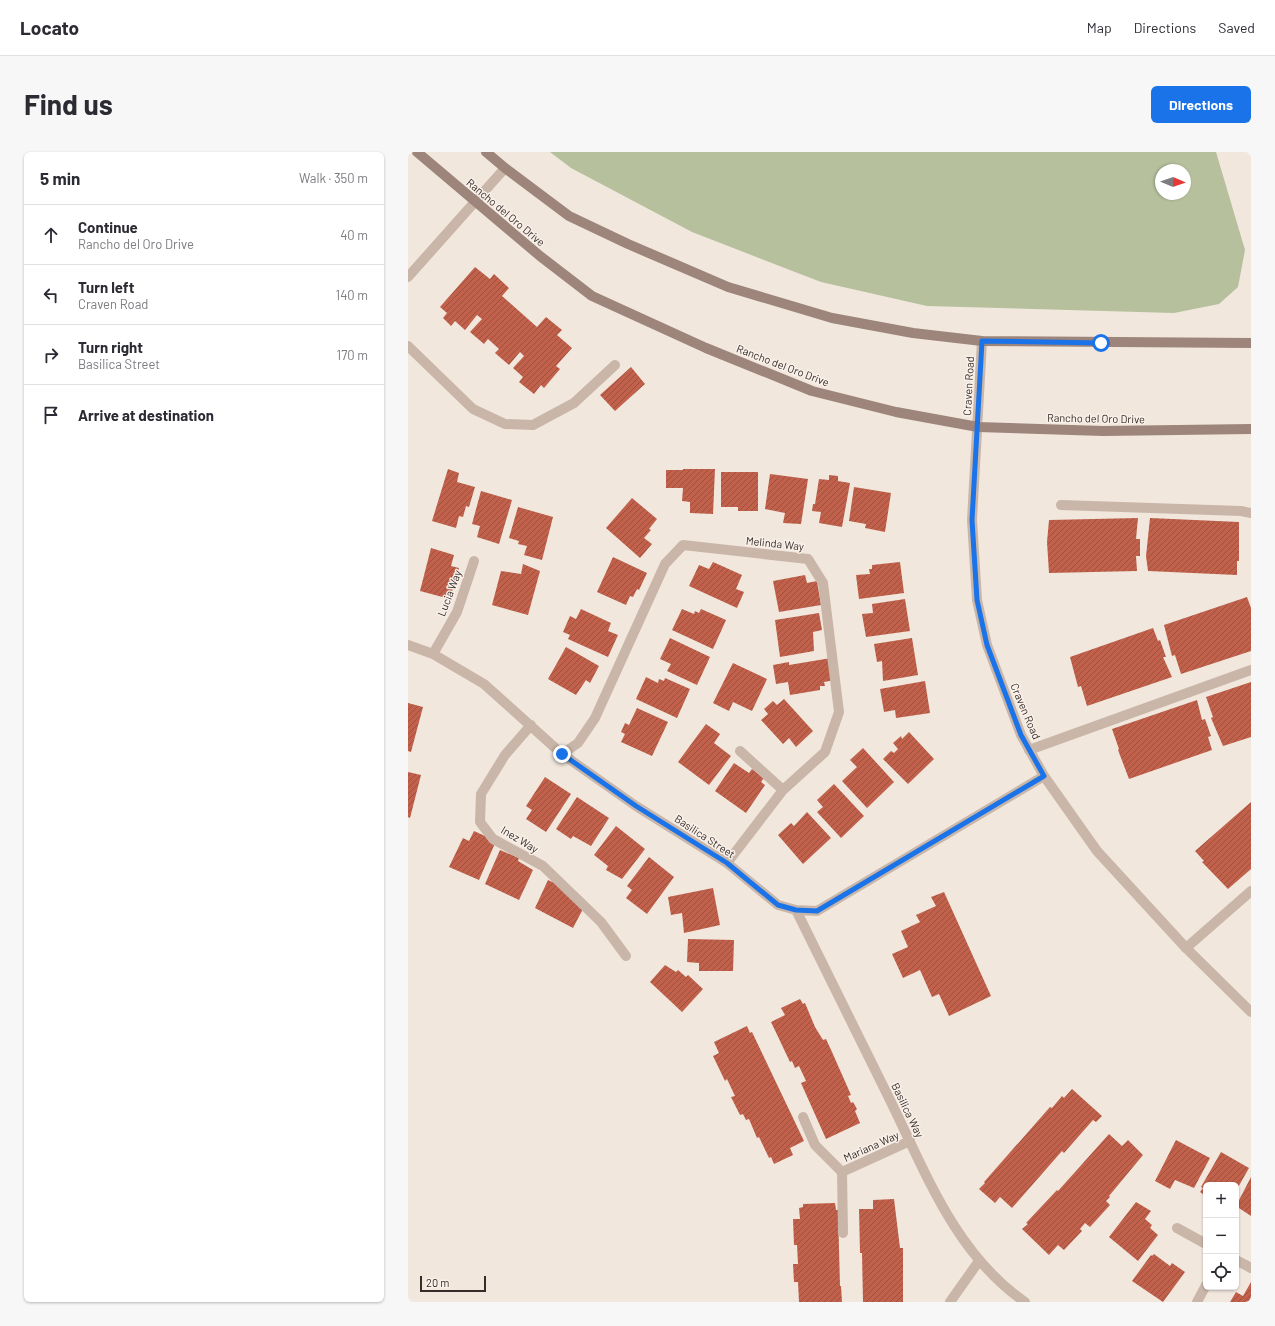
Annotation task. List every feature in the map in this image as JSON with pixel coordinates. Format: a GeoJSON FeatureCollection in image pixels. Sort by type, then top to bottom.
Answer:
{"type":"FeatureCollection","features":[{"type":"Feature","properties":{"kind":"main road","name":"Rancho del Oro Drive"},"geometry":{"type":"LineString","coordinates":[[417,152],[540,256],[592,296],[706,348],[812,391],[896,412],[978,427],[1103,431],[1251,429]]}},
{"type":"Feature","properties":{"kind":"main road"},"geometry":{"type":"LineString","coordinates":[[486,152],[568,216],[628,244],[728,287],[832,318],[913,333],[982,341],[1251,344]]}},
{"type":"Feature","properties":{"kind":"street"},"geometry":{"type":"LineString","coordinates":[[408,277],[505,168]]}},
{"type":"Feature","properties":{"kind":"street","name":"Craven Road"},"geometry":{"type":"LineString","coordinates":[[982,341],[972,520],[977,600],[987,645],[1021,735],[1044,776],[1097,850],[1186,948],[1251,1012]]}},
{"type":"Feature","properties":{"kind":"street"},"geometry":{"type":"LineString","coordinates":[[408,346],[473,409],[505,424],[533,425],[567,407],[574,403],[614,365]]}},
{"type":"Feature","properties":{"kind":"street"},"geometry":{"type":"LineString","coordinates":[[1061,505],[1241,511],[1251,513]]}},
{"type":"Feature","properties":{"kind":"street","name":"Melinda Way"},"geometry":{"type":"LineString","coordinates":[[562,754],[578,743],[595,718],[665,564],[684,546],[808,559],[823,583],[839,712],[825,752],[784,790],[727,863]]}},
{"type":"Feature","properties":{"kind":"street","name":"Lucia Way"},"geometry":{"type":"LineString","coordinates":[[433,654],[457,612],[474,562]]}},
{"type":"Feature","properties":{"kind":"street","name":"Basilica Street"},"geometry":{"type":"LineString","coordinates":[[408,645],[433,654],[484,684],[562,754],[636,806],[727,863],[778,905],[796,910],[817,911],[1044,776]]}},
{"type":"Feature","properties":{"kind":"street"},"geometry":{"type":"LineString","coordinates":[[1029,750],[1251,670]]}},
{"type":"Feature","properties":{"kind":"street","name":"Inez Way"},"geometry":{"type":"LineString","coordinates":[[531,725],[505,755],[481,794],[480,822],[493,839],[542,866],[600,922],[626,956]]}},
{"type":"Feature","properties":{"kind":"street"},"geometry":{"type":"LineString","coordinates":[[740,751],[784,790]]}},
{"type":"Feature","properties":{"kind":"street"},"geometry":{"type":"LineString","coordinates":[[1186,948],[1251,891]]}},
{"type":"Feature","properties":{"kind":"street","name":"Basilica Way"},"geometry":{"type":"LineString","coordinates":[[796,910],[938,1201],[979,1261],[1012,1293],[1025,1302]]}},
{"type":"Feature","properties":{"kind":"street"},"geometry":{"type":"LineString","coordinates":[[803,1117],[815,1145],[842,1172],[843,1233]]}},
{"type":"Feature","properties":{"kind":"street","name":"Mariana Way"},"geometry":{"type":"LineString","coordinates":[[842,1172],[910,1141]]}},
{"type":"Feature","properties":{"kind":"street"},"geometry":{"type":"LineString","coordinates":[[1177,1228],[1203,1242]]}},
{"type":"Feature","properties":{"kind":"street"},"geometry":{"type":"LineString","coordinates":[[950,1302],[979,1261]]}},
{"type":"Feature","properties":{"kind":"street"},"geometry":{"type":"LineString","coordinates":[[1239,1262],[1251,1268]]}},
{"type":"Feature","properties":{"kind":"street"},"geometry":{"type":"LineString","coordinates":[[1197,1302],[1203,1290]]}},
{"type":"Feature","properties":{"kind":"green space"},"geometry":{"type":"Polygon","coordinates":[[[550,152],[1216,152],[1245,250],[1238,287],[1219,304],[1174,313],[927,306],[821,282],[692,232],[571,168],[550,152]]]}},
{"type":"Feature","properties":{"kind":"building"},"geometry":{"type":"Polygon","coordinates":[[[475,267],[490,279],[494,274],[509,288],[502,296],[537,327],[546,317],[562,330],[557,335],[572,348],[556,366],[560,369],[544,388],[541,385],[534,394],[519,382],[523,377],[513,368],[524,356],[520,352],[509,365],[495,353],[499,349],[488,339],[484,344],[470,332],[482,319],[477,315],[465,330],[455,321],[451,326],[443,318],[447,313],[440,307],[475,267]]]}},
{"type":"Feature","properties":{"kind":"building"},"geometry":{"type":"Polygon","coordinates":[[[631,367],[645,384],[615,411],[600,395],[631,367]]]}},
{"type":"Feature","properties":{"kind":"building"},"geometry":{"type":"Polygon","coordinates":[[[448,469],[459,473],[457,482],[475,487],[469,507],[466,506],[463,517],[459,516],[456,528],[432,521],[448,469]]]}},
{"type":"Feature","properties":{"kind":"building"},"geometry":{"type":"Polygon","coordinates":[[[715,469],[713,514],[690,513],[690,502],[682,501],[683,488],[666,488],[666,470],[715,469]]]}},
{"type":"Feature","properties":{"kind":"building"},"geometry":{"type":"Polygon","coordinates":[[[721,472],[758,472],[758,511],[738,511],[738,507],[721,507],[721,472]]]}},
{"type":"Feature","properties":{"kind":"building"},"geometry":{"type":"Polygon","coordinates":[[[770,474],[808,479],[801,524],[783,523],[785,513],[765,509],[770,474]]]}},
{"type":"Feature","properties":{"kind":"building"},"geometry":{"type":"Polygon","coordinates":[[[829,475],[838,476],[838,481],[850,483],[842,527],[819,523],[821,512],[812,511],[813,504],[815,504],[819,479],[829,480],[829,475]]]}},
{"type":"Feature","properties":{"kind":"building"},"geometry":{"type":"Polygon","coordinates":[[[854,487],[891,493],[885,532],[865,528],[866,524],[849,521],[854,487]]]}},
{"type":"Feature","properties":{"kind":"building"},"geometry":{"type":"Polygon","coordinates":[[[481,491],[512,500],[499,544],[477,537],[480,526],[472,524],[481,491]]]}},
{"type":"Feature","properties":{"kind":"building"},"geometry":{"type":"Polygon","coordinates":[[[632,498],[657,519],[649,529],[651,530],[644,538],[652,544],[640,558],[606,528],[632,498]]]}},
{"type":"Feature","properties":{"kind":"building"},"geometry":{"type":"Polygon","coordinates":[[[518,507],[553,517],[542,560],[524,555],[527,546],[518,544],[519,541],[509,538],[518,507]]]}},
{"type":"Feature","properties":{"kind":"building"},"geometry":{"type":"Polygon","coordinates":[[[1138,518],[1136,539],[1140,539],[1140,556],[1136,556],[1137,571],[1049,573],[1047,542],[1049,520],[1138,518]]]}},
{"type":"Feature","properties":{"kind":"building"},"geometry":{"type":"Polygon","coordinates":[[[1150,518],[1239,522],[1239,561],[1237,561],[1237,575],[1148,571],[1146,556],[1150,518]]]}},
{"type":"Feature","properties":{"kind":"building"},"geometry":{"type":"Polygon","coordinates":[[[431,548],[454,555],[451,566],[459,568],[450,599],[420,591],[431,548]]]}},
{"type":"Feature","properties":{"kind":"building"},"geometry":{"type":"Polygon","coordinates":[[[613,557],[647,573],[639,590],[637,589],[633,597],[630,596],[626,605],[597,592],[613,557]]]}},
{"type":"Feature","properties":{"kind":"building"},"geometry":{"type":"Polygon","coordinates":[[[713,562],[742,575],[736,589],[744,592],[737,608],[689,586],[699,565],[709,569],[713,562]]]}},
{"type":"Feature","properties":{"kind":"building"},"geometry":{"type":"Polygon","coordinates":[[[900,562],[904,593],[859,599],[856,575],[870,574],[869,569],[872,569],[872,565],[900,562]]]}},
{"type":"Feature","properties":{"kind":"building"},"geometry":{"type":"Polygon","coordinates":[[[523,564],[540,571],[528,615],[492,605],[501,571],[521,574],[523,564]]]}},
{"type":"Feature","properties":{"kind":"building"},"geometry":{"type":"Polygon","coordinates":[[[805,575],[807,583],[817,581],[821,605],[779,612],[773,581],[805,575]]]}},
{"type":"Feature","properties":{"kind":"building"},"geometry":{"type":"Polygon","coordinates":[[[1247,597],[1251,608],[1251,651],[1181,674],[1175,655],[1172,656],[1164,625],[1247,597]]]}},
{"type":"Feature","properties":{"kind":"building"},"geometry":{"type":"Polygon","coordinates":[[[905,599],[910,631],[866,637],[862,614],[873,613],[872,604],[905,599]]]}},
{"type":"Feature","properties":{"kind":"building"},"geometry":{"type":"Polygon","coordinates":[[[581,609],[611,623],[608,631],[618,635],[608,657],[568,639],[570,635],[563,632],[570,616],[576,619],[581,609]]]}},
{"type":"Feature","properties":{"kind":"building"},"geometry":{"type":"Polygon","coordinates":[[[682,609],[694,614],[695,611],[699,613],[701,609],[726,620],[713,649],[672,630],[682,609]]]}},
{"type":"Feature","properties":{"kind":"building"},"geometry":{"type":"Polygon","coordinates":[[[819,613],[822,630],[813,632],[814,651],[780,657],[775,620],[819,613]]]}},
{"type":"Feature","properties":{"kind":"building"},"geometry":{"type":"Polygon","coordinates":[[[1153,628],[1158,641],[1160,640],[1166,657],[1163,657],[1172,677],[1087,706],[1081,686],[1078,687],[1070,657],[1153,628]]]}},
{"type":"Feature","properties":{"kind":"building"},"geometry":{"type":"Polygon","coordinates":[[[670,638],[710,657],[697,685],[667,671],[671,664],[660,659],[670,638]]]}},
{"type":"Feature","properties":{"kind":"building"},"geometry":{"type":"Polygon","coordinates":[[[912,638],[918,675],[883,681],[882,661],[877,662],[874,644],[912,638]]]}},
{"type":"Feature","properties":{"kind":"building"},"geometry":{"type":"Polygon","coordinates":[[[566,647],[599,666],[590,683],[586,680],[576,695],[548,679],[566,647]]]}},
{"type":"Feature","properties":{"kind":"building"},"geometry":{"type":"Polygon","coordinates":[[[831,658],[835,680],[824,682],[825,686],[820,686],[820,690],[790,695],[788,682],[776,684],[773,665],[789,662],[789,665],[831,658]]]}},
{"type":"Feature","properties":{"kind":"building"},"geometry":{"type":"Polygon","coordinates":[[[733,663],[767,679],[752,711],[733,702],[729,711],[713,703],[733,663]]]}},
{"type":"Feature","properties":{"kind":"building"},"geometry":{"type":"Polygon","coordinates":[[[646,677],[658,683],[659,679],[664,681],[665,678],[690,689],[677,718],[636,699],[646,677]]]}},
{"type":"Feature","properties":{"kind":"building"},"geometry":{"type":"Polygon","coordinates":[[[925,681],[930,713],[896,718],[895,710],[884,712],[880,689],[925,681]]]}},
{"type":"Feature","properties":{"kind":"building"},"geometry":{"type":"Polygon","coordinates":[[[1251,682],[1251,737],[1223,746],[1211,718],[1213,717],[1206,697],[1251,682]]]}},
{"type":"Feature","properties":{"kind":"building"},"geometry":{"type":"Polygon","coordinates":[[[784,699],[813,731],[796,747],[789,738],[783,744],[761,720],[768,714],[764,709],[773,701],[777,705],[784,699]]]}},
{"type":"Feature","properties":{"kind":"building"},"geometry":{"type":"Polygon","coordinates":[[[1197,700],[1202,720],[1205,719],[1211,736],[1208,737],[1212,750],[1129,779],[1112,729],[1197,700]]]}},
{"type":"Feature","properties":{"kind":"building"},"geometry":{"type":"Polygon","coordinates":[[[408,703],[423,707],[411,752],[408,751],[408,703]]]}},
{"type":"Feature","properties":{"kind":"building"},"geometry":{"type":"Polygon","coordinates":[[[637,708],[668,722],[652,756],[621,742],[625,734],[621,732],[625,723],[629,725],[637,708]]]}},
{"type":"Feature","properties":{"kind":"building"},"geometry":{"type":"Polygon","coordinates":[[[706,724],[720,734],[714,743],[731,756],[709,785],[678,762],[706,724]]]}},
{"type":"Feature","properties":{"kind":"building"},"geometry":{"type":"Polygon","coordinates":[[[909,732],[934,759],[908,784],[883,759],[891,751],[894,753],[898,749],[893,743],[901,736],[902,739],[909,732]]]}},
{"type":"Feature","properties":{"kind":"building"},"geometry":{"type":"Polygon","coordinates":[[[863,748],[894,782],[867,808],[842,781],[857,767],[850,760],[863,748]]]}},
{"type":"Feature","properties":{"kind":"building"},"geometry":{"type":"Polygon","coordinates":[[[734,763],[749,773],[752,769],[764,778],[761,782],[765,785],[746,813],[715,791],[734,763]]]}},
{"type":"Feature","properties":{"kind":"building"},"geometry":{"type":"Polygon","coordinates":[[[408,772],[421,775],[410,818],[408,817],[408,772]]]}},
{"type":"Feature","properties":{"kind":"building"},"geometry":{"type":"Polygon","coordinates":[[[545,777],[571,794],[546,832],[526,819],[532,810],[526,806],[545,777]]]}},
{"type":"Feature","properties":{"kind":"building"},"geometry":{"type":"Polygon","coordinates":[[[834,784],[864,816],[841,838],[817,812],[823,807],[817,800],[834,784]]]}},
{"type":"Feature","properties":{"kind":"building"},"geometry":{"type":"Polygon","coordinates":[[[577,797],[609,818],[591,846],[573,836],[571,839],[556,829],[577,797]]]}},
{"type":"Feature","properties":{"kind":"building"},"geometry":{"type":"Polygon","coordinates":[[[1251,802],[1251,869],[1228,889],[1202,862],[1204,861],[1195,851],[1251,802]]]}},
{"type":"Feature","properties":{"kind":"building"},"geometry":{"type":"Polygon","coordinates":[[[807,812],[831,838],[803,864],[778,835],[791,823],[794,826],[807,812]]]}},
{"type":"Feature","properties":{"kind":"building"},"geometry":{"type":"Polygon","coordinates":[[[616,826],[645,849],[622,879],[606,870],[608,866],[594,855],[616,826]]]}},
{"type":"Feature","properties":{"kind":"building"},"geometry":{"type":"Polygon","coordinates":[[[474,831],[496,841],[479,880],[449,867],[463,838],[469,841],[474,831]]]}},
{"type":"Feature","properties":{"kind":"building"},"geometry":{"type":"Polygon","coordinates":[[[500,850],[519,858],[518,861],[533,870],[519,900],[485,884],[500,850]]]}},
{"type":"Feature","properties":{"kind":"building"},"geometry":{"type":"Polygon","coordinates":[[[649,857],[674,877],[647,914],[626,898],[632,890],[627,886],[649,857]]]}},
{"type":"Feature","properties":{"kind":"building"},"geometry":{"type":"Polygon","coordinates":[[[548,880],[578,894],[584,907],[573,928],[535,908],[548,880]]]}},
{"type":"Feature","properties":{"kind":"building"},"geometry":{"type":"Polygon","coordinates":[[[713,888],[720,925],[684,933],[682,913],[671,915],[668,897],[713,888]]]}},
{"type":"Feature","properties":{"kind":"building"},"geometry":{"type":"Polygon","coordinates":[[[944,892],[991,996],[949,1016],[939,994],[932,997],[920,970],[903,978],[892,954],[908,947],[901,931],[920,922],[916,915],[936,906],[931,897],[944,892]]]}},
{"type":"Feature","properties":{"kind":"building"},"geometry":{"type":"Polygon","coordinates":[[[688,939],[734,940],[733,971],[699,971],[699,963],[687,962],[688,939]]]}},
{"type":"Feature","properties":{"kind":"building"},"geometry":{"type":"Polygon","coordinates":[[[665,965],[676,972],[678,970],[686,977],[688,975],[703,989],[682,1012],[650,982],[665,965]]]}},
{"type":"Feature","properties":{"kind":"building"},"geometry":{"type":"Polygon","coordinates":[[[800,999],[803,1004],[805,1003],[815,1027],[823,1040],[826,1039],[851,1095],[848,1096],[851,1103],[853,1102],[857,1109],[855,1111],[860,1123],[826,1139],[801,1083],[806,1081],[799,1066],[795,1068],[792,1061],[790,1062],[771,1022],[785,1015],[781,1008],[800,999]]]}},
{"type":"Feature","properties":{"kind":"building"},"geometry":{"type":"Polygon","coordinates":[[[747,1026],[750,1033],[752,1032],[804,1141],[790,1148],[793,1155],[774,1164],[771,1157],[769,1158],[759,1137],[757,1138],[749,1119],[746,1120],[743,1114],[740,1115],[731,1097],[735,1096],[727,1079],[725,1081],[713,1056],[719,1053],[714,1042],[747,1026]]]}},
{"type":"Feature","properties":{"kind":"building"},"geometry":{"type":"Polygon","coordinates":[[[1072,1089],[1102,1116],[1096,1122],[1093,1120],[1064,1153],[1062,1151],[1012,1208],[1000,1197],[995,1203],[979,1189],[1050,1107],[1052,1108],[1062,1096],[1064,1098],[1072,1089]]]}},
{"type":"Feature","properties":{"kind":"building"},"geometry":{"type":"Polygon","coordinates":[[[1109,1134],[1122,1146],[1128,1140],[1143,1155],[1109,1196],[1110,1197],[1106,1201],[1110,1205],[1090,1227],[1085,1223],[1080,1229],[1082,1231],[1064,1250],[1058,1245],[1049,1255],[1022,1229],[1109,1134]]]}},
{"type":"Feature","properties":{"kind":"building"},"geometry":{"type":"Polygon","coordinates":[[[1176,1140],[1210,1158],[1194,1188],[1175,1180],[1170,1189],[1155,1181],[1176,1140]]]}},
{"type":"Feature","properties":{"kind":"building"},"geometry":{"type":"Polygon","coordinates":[[[1221,1152],[1249,1168],[1239,1186],[1239,1182],[1204,1182],[1221,1152]]]}},
{"type":"Feature","properties":{"kind":"building"},"geometry":{"type":"Polygon","coordinates":[[[1251,1177],[1251,1216],[1239,1208],[1239,1200],[1251,1177]]]}},
{"type":"Feature","properties":{"kind":"building"},"geometry":{"type":"Polygon","coordinates":[[[894,1199],[900,1248],[903,1248],[903,1302],[863,1302],[859,1209],[873,1209],[873,1200],[894,1199]]]}},
{"type":"Feature","properties":{"kind":"building"},"geometry":{"type":"Polygon","coordinates":[[[1136,1202],[1151,1211],[1145,1219],[1152,1225],[1150,1228],[1158,1235],[1138,1261],[1109,1237],[1136,1202]]]}},
{"type":"Feature","properties":{"kind":"building"},"geometry":{"type":"Polygon","coordinates":[[[835,1203],[836,1210],[838,1210],[840,1286],[842,1302],[799,1302],[798,1282],[794,1282],[793,1264],[798,1264],[797,1245],[794,1245],[793,1219],[800,1219],[799,1208],[803,1207],[803,1204],[835,1203]]]}},
{"type":"Feature","properties":{"kind":"building"},"geometry":{"type":"Polygon","coordinates":[[[1154,1254],[1170,1266],[1172,1263],[1185,1272],[1163,1302],[1132,1281],[1151,1255],[1152,1256],[1154,1254]]]}},
{"type":"Feature","properties":{"kind":"building"},"geometry":{"type":"Polygon","coordinates":[[[1251,1282],[1251,1302],[1230,1302],[1236,1292],[1243,1296],[1251,1282]]]}},
{"type":"Feature","properties":{"kind":"route"},"geometry":{"type":"LineString","coordinates":[[562,754],[636,806],[727,863],[778,905],[796,910],[817,911],[1044,776],[1021,735],[987,645],[977,600],[972,520],[982,341],[1101,343]]}}]}
